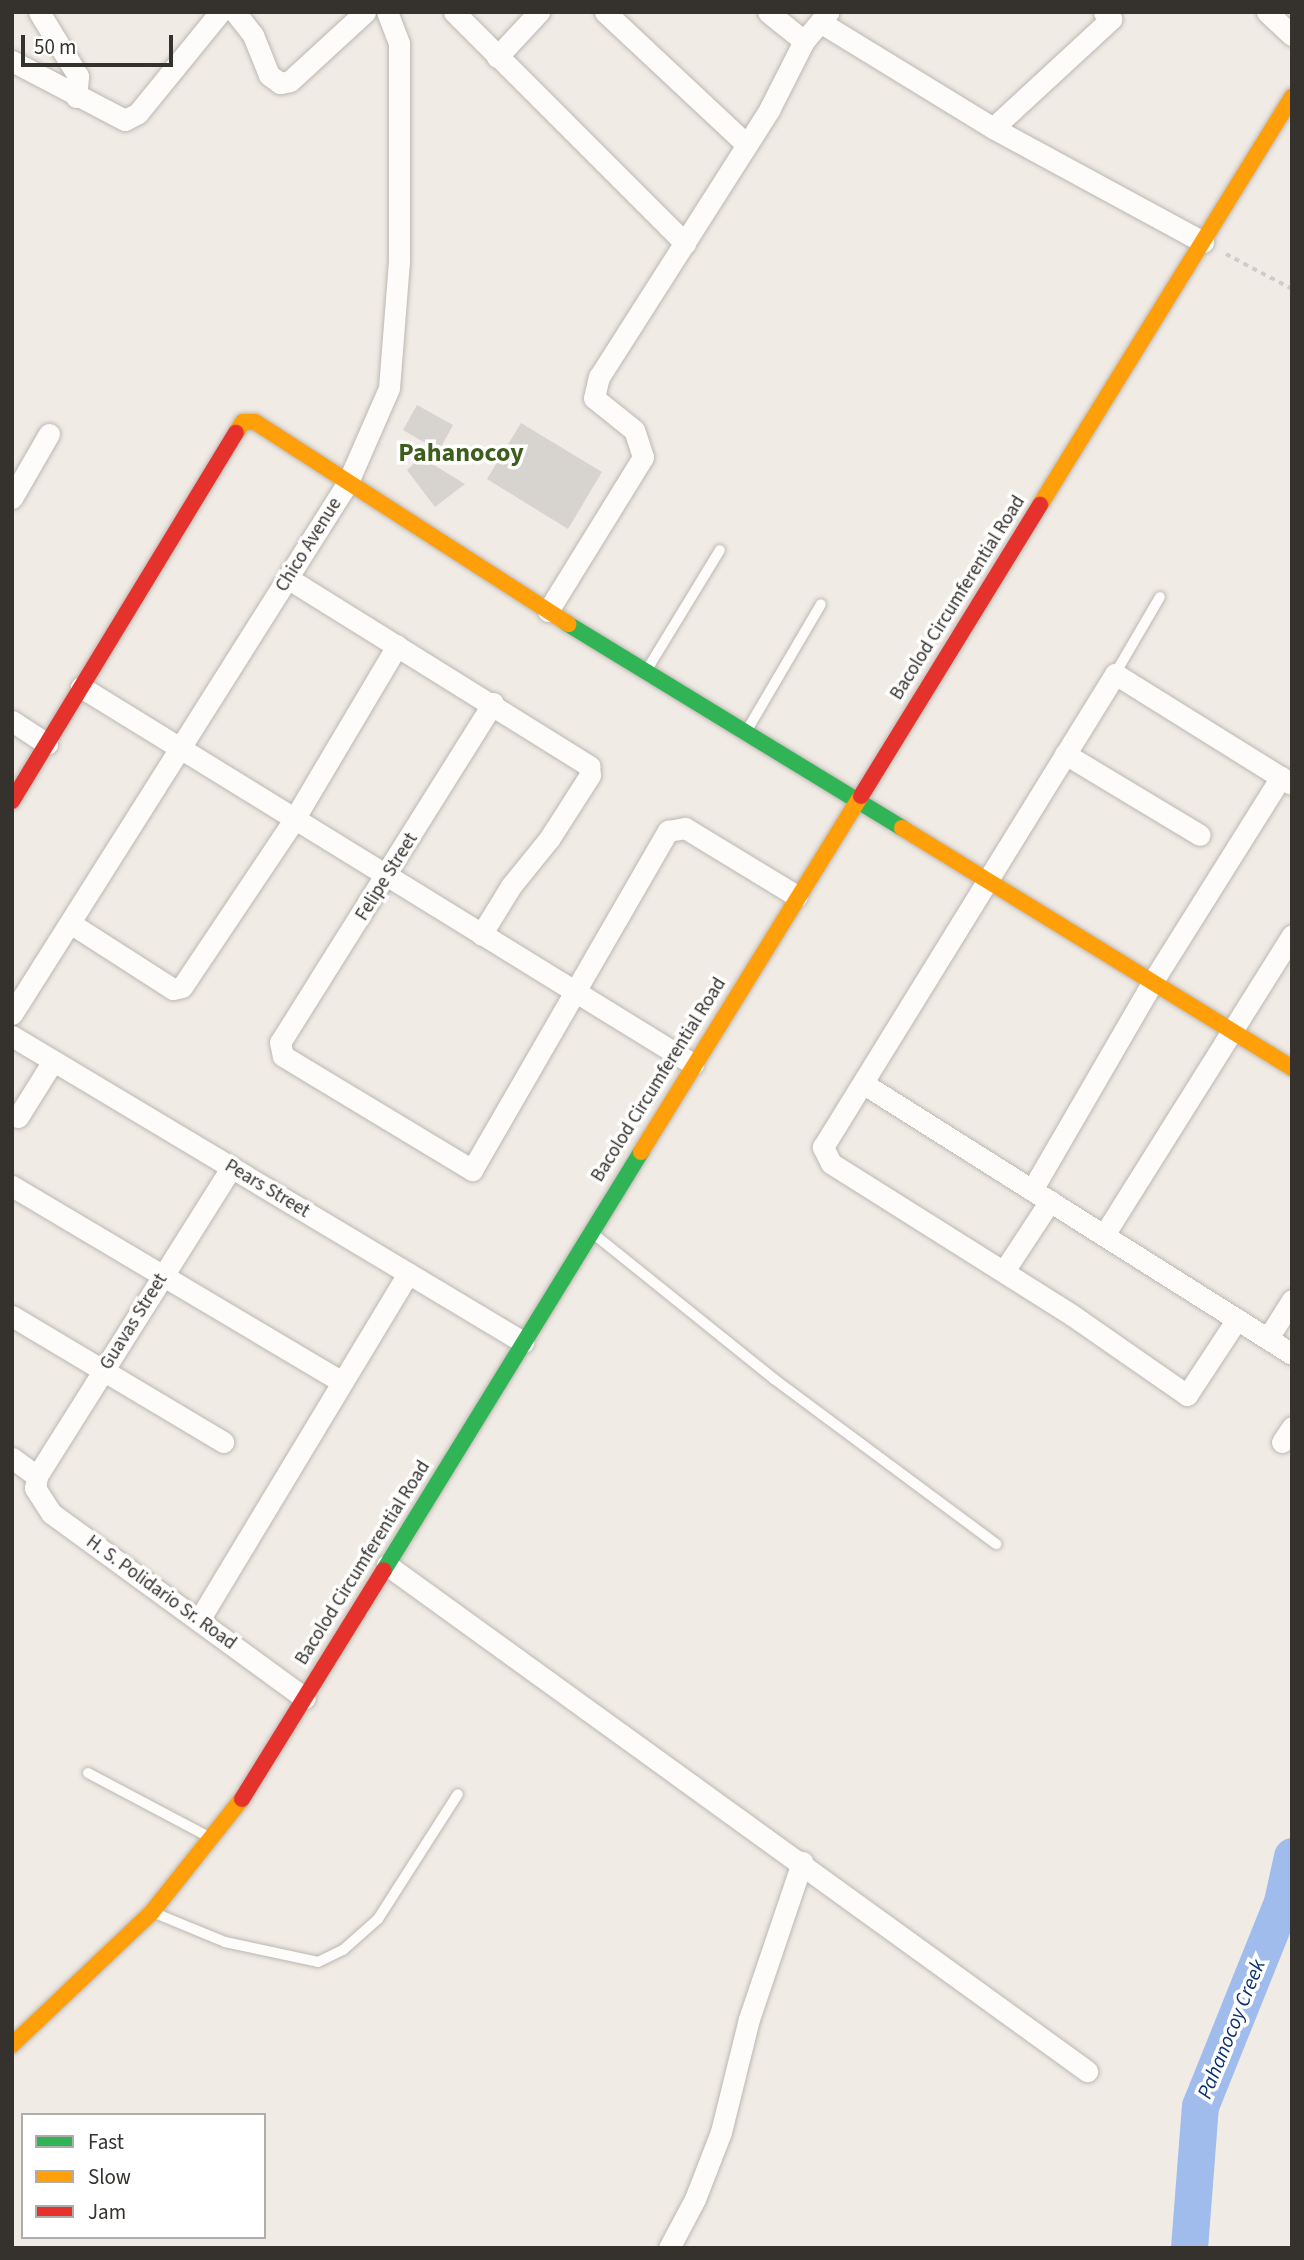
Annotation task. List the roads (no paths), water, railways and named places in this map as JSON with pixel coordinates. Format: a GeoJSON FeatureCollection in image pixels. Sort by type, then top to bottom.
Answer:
{"type":"FeatureCollection","features":[{"type":"Feature","properties":{"kind":"main road","name":"Bacolod Circumferential Road"},"geometry":{"type":"LineString","coordinates":[[12,2046],[152,1912],[214,1841],[1292,97]]}},
{"type":"Feature","properties":{"kind":"main road"},"geometry":{"type":"LineString","coordinates":[[12,801],[243,422],[255,422],[548,611],[1292,1068]]}},
{"type":"Feature","properties":{"kind":"street"},"geometry":{"type":"LineString","coordinates":[[39,12],[78,76],[76,97]]}},
{"type":"Feature","properties":{"kind":"street"},"geometry":{"type":"LineString","coordinates":[[12,61],[76,97],[125,120],[138,113],[220,12]]}},
{"type":"Feature","properties":{"kind":"street"},"geometry":{"type":"LineString","coordinates":[[235,12],[253,35],[269,75],[280,83],[290,81],[365,12]]}},
{"type":"Feature","properties":{"kind":"street","name":"Chico Avenue"},"geometry":{"type":"LineString","coordinates":[[12,1014],[348,482],[389,388],[399,262],[399,43],[387,12]]}},
{"type":"Feature","properties":{"kind":"street"},"geometry":{"type":"LineString","coordinates":[[454,12],[685,243]]}},
{"type":"Feature","properties":{"kind":"street"},"geometry":{"type":"LineString","coordinates":[[497,57],[539,12]]}},
{"type":"Feature","properties":{"kind":"street"},"geometry":{"type":"LineString","coordinates":[[605,12],[746,144]]}},
{"type":"Feature","properties":{"kind":"street"},"geometry":{"type":"LineString","coordinates":[[768,12],[804,41]]}},
{"type":"Feature","properties":{"kind":"street"},"geometry":{"type":"LineString","coordinates":[[993,128],[1111,19],[1104,12]]}},
{"type":"Feature","properties":{"kind":"street"},"geometry":{"type":"LineString","coordinates":[[1267,12],[1292,35]]}},
{"type":"Feature","properties":{"kind":"street"},"geometry":{"type":"LineString","coordinates":[[548,611],[643,457],[639,437],[599,407],[594,388],[746,144],[804,41],[824,17],[993,128],[1203,242]]}},
{"type":"Feature","properties":{"kind":"street"},"geometry":{"type":"LineString","coordinates":[[12,498],[49,434]]}},
{"type":"Feature","properties":{"kind":"street"},"geometry":{"type":"LineString","coordinates":[[289,579],[584,761],[590,775],[481,935]]}},
{"type":"Feature","properties":{"kind":"street"},"geometry":{"type":"LineString","coordinates":[[70,923],[173,989],[183,987],[293,821],[397,646]]}},
{"type":"Feature","properties":{"kind":"street"},"geometry":{"type":"LineString","coordinates":[[1004,1272],[1041,1195],[1153,981],[1286,780],[1115,674],[985,879],[864,1084],[823,1147],[824,1156],[1187,1395],[1237,1319]]}},
{"type":"Feature","properties":{"kind":"street"},"geometry":{"type":"LineString","coordinates":[[81,687],[293,821],[693,1064]]}},
{"type":"Feature","properties":{"kind":"street","name":"Felipe Street"},"geometry":{"type":"LineString","coordinates":[[492,703],[280,1049],[472,1170],[573,992]]}},
{"type":"Feature","properties":{"kind":"street"},"geometry":{"type":"LineString","coordinates":[[12,721],[47,744]]}},
{"type":"Feature","properties":{"kind":"street"},"geometry":{"type":"LineString","coordinates":[[1065,754],[1200,835]]}},
{"type":"Feature","properties":{"kind":"street"},"geometry":{"type":"LineString","coordinates":[[573,992],[674,826],[797,896]]}},
{"type":"Feature","properties":{"kind":"street"},"geometry":{"type":"LineString","coordinates":[[1104,1235],[1292,935]]}},
{"type":"Feature","properties":{"kind":"street","name":"Pears Street"},"geometry":{"type":"LineString","coordinates":[[12,1036],[523,1342]]}},
{"type":"Feature","properties":{"kind":"street"},"geometry":{"type":"LineString","coordinates":[[18,1117],[53,1060]]}},
{"type":"Feature","properties":{"kind":"street"},"geometry":{"type":"LineString","coordinates":[[864,1084],[1292,1354]]}},
{"type":"Feature","properties":{"kind":"street","name":"Guavas Street"},"geometry":{"type":"LineString","coordinates":[[37,1476],[231,1168]]}},
{"type":"Feature","properties":{"kind":"street"},"geometry":{"type":"LineString","coordinates":[[12,1186],[340,1381]]}},
{"type":"Feature","properties":{"kind":"street"},"geometry":{"type":"LineString","coordinates":[[199,1620],[340,1381],[408,1273]]}},
{"type":"Feature","properties":{"kind":"street"},"geometry":{"type":"LineString","coordinates":[[1268,1338],[1292,1300]]}},
{"type":"Feature","properties":{"kind":"street"},"geometry":{"type":"LineString","coordinates":[[12,1316],[223,1442]]}},
{"type":"Feature","properties":{"kind":"street"},"geometry":{"type":"LineString","coordinates":[[12,1458],[37,1476]]}},
{"type":"Feature","properties":{"kind":"street","name":"H. S. Polidario Sr. Road"},"geometry":{"type":"LineString","coordinates":[[37,1476],[39,1500],[51,1513],[304,1698]]}},
{"type":"Feature","properties":{"kind":"street"},"geometry":{"type":"LineString","coordinates":[[387,1565],[802,1862],[1087,2071]]}},
{"type":"Feature","properties":{"kind":"street"},"geometry":{"type":"LineString","coordinates":[[669,2248],[695,2199],[721,2132],[749,2020],[802,1862]]}},
{"type":"Feature","properties":{"kind":"lane"},"geometry":{"type":"LineString","coordinates":[[646,671],[720,550]]}},
{"type":"Feature","properties":{"kind":"lane"},"geometry":{"type":"LineString","coordinates":[[1115,674],[1160,597]]}},
{"type":"Feature","properties":{"kind":"lane"},"geometry":{"type":"LineString","coordinates":[[746,732],[821,604]]}},
{"type":"Feature","properties":{"kind":"lane"},"geometry":{"type":"LineString","coordinates":[[591,1231],[774,1379],[996,1544]]}},
{"type":"Feature","properties":{"kind":"lane"},"geometry":{"type":"LineString","coordinates":[[88,1773],[214,1841]]}},
{"type":"Feature","properties":{"kind":"lane"},"geometry":{"type":"LineString","coordinates":[[152,1912],[225,1942],[318,1962],[343,1950],[378,1919],[458,1794]]}},
{"type":"Feature","properties":{"kind":"waterway","name":"Pahanocoy Creek"},"geometry":{"type":"LineString","coordinates":[[1189,2248],[1200,2106],[1282,1902],[1292,1856]]}},
{"type":"Feature","properties":{"kind":"district","name":"Pahanocoy"},"geometry":{"type":"Point","coordinates":[461,453]}}]}
